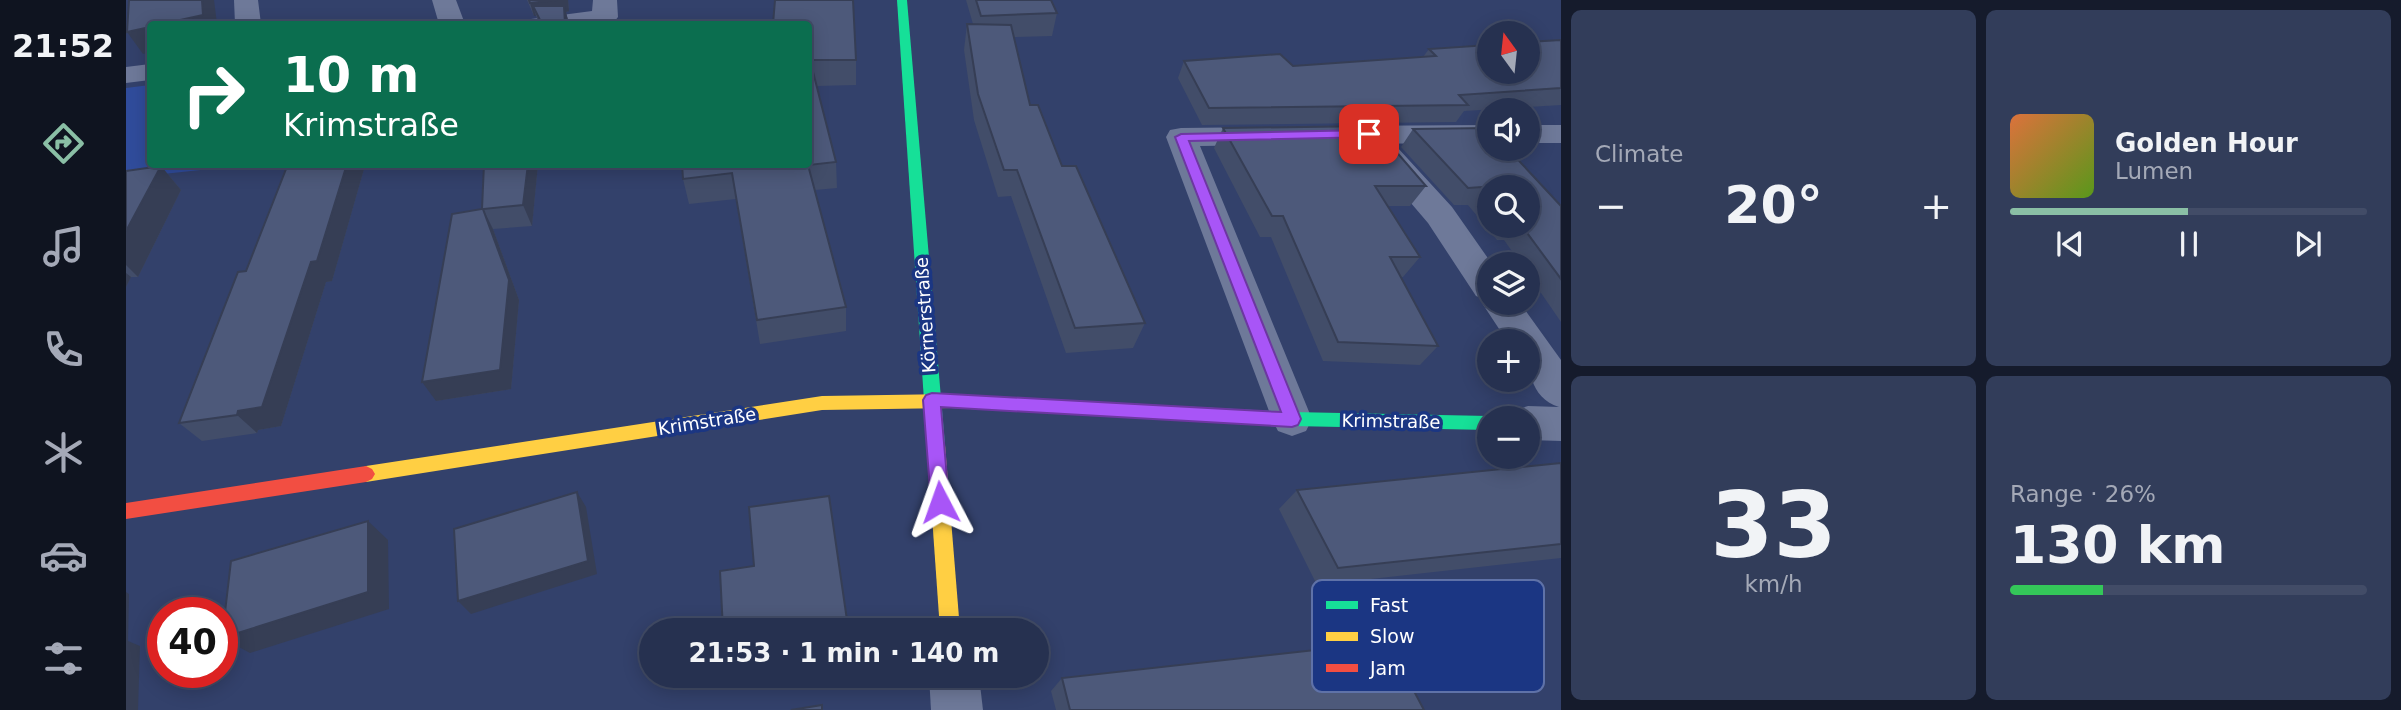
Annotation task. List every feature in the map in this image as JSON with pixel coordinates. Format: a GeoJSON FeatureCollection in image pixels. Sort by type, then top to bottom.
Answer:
{"type":"FeatureCollection","features":[{"type":"Feature","properties":{"kind":"street"},"geometry":{"type":"LineString","coordinates":[[246,0],[248,21]]}},
{"type":"Feature","properties":{"kind":"street"},"geometry":{"type":"LineString","coordinates":[[444,0],[452,21]]}},
{"type":"Feature","properties":{"kind":"street"},"geometry":{"type":"LineString","coordinates":[[568,21],[605,17],[605,0]]}},
{"type":"Feature","properties":{"kind":"street","name":"Körnerstraße"},"geometry":{"type":"LineString","coordinates":[[902,0],[949,618]]}},
{"type":"Feature","properties":{"kind":"street"},"geometry":{"type":"LineString","coordinates":[[126,75],[147,72]]}},
{"type":"Feature","properties":{"kind":"street"},"geometry":{"type":"LineString","coordinates":[[1369,134],[1440,215],[1477,269]]}},
{"type":"Feature","properties":{"kind":"street"},"geometry":{"type":"LineString","coordinates":[[1292,419],[1181,137],[1477,134]]}},
{"type":"Feature","properties":{"kind":"street"},"geometry":{"type":"LineString","coordinates":[[1540,134],[1561,134]]}},
{"type":"Feature","properties":{"kind":"street"},"geometry":{"type":"LineString","coordinates":[[1540,361],[1561,391]]}},
{"type":"Feature","properties":{"kind":"street","name":"Krimstraße"},"geometry":{"type":"LineString","coordinates":[[126,511],[822,403],[932,400],[1292,419],[1477,423]]}},
{"type":"Feature","properties":{"kind":"street"},"geometry":{"type":"LineString","coordinates":[[1540,423],[1561,424]]}},
{"type":"Feature","properties":{"kind":"street"},"geometry":{"type":"LineString","coordinates":[[955,688],[957,710]]}},
{"type":"Feature","properties":{"kind":"shaded area"},"geometry":{"type":"Polygon","coordinates":[[[147,85],[147,168],[219,168],[126,178],[126,88],[147,85]]]}},
{"type":"Feature","properties":{"kind":"building"},"geometry":{"type":"Polygon","coordinates":[[[129,0],[202,0],[203,15],[176,21],[147,21],[147,28],[127,32],[129,0]]]}},
{"type":"Feature","properties":{"kind":"building"},"geometry":{"type":"Polygon","coordinates":[[[529,0],[557,0],[530,3],[529,0]]]}},
{"type":"Feature","properties":{"kind":"building"},"geometry":{"type":"Polygon","coordinates":[[[775,0],[853,0],[856,60],[812,60],[812,21],[773,21],[775,0]]]}},
{"type":"Feature","properties":{"kind":"building"},"geometry":{"type":"Polygon","coordinates":[[[976,0],[1051,0],[1057,13],[981,16],[976,0]]]}},
{"type":"Feature","properties":{"kind":"building"},"geometry":{"type":"Polygon","coordinates":[[[533,6],[564,6],[565,21],[540,21],[533,6]]]}},
{"type":"Feature","properties":{"kind":"building"},"geometry":{"type":"Polygon","coordinates":[[[967,24],[1011,25],[1030,105],[1038,105],[1062,166],[1076,166],[1145,323],[1075,328],[1017,170],[1004,170],[978,94],[967,24]]]}},
{"type":"Feature","properties":{"kind":"building"},"geometry":{"type":"Polygon","coordinates":[[[1561,40],[1561,88],[1459,95],[1468,105],[1209,108],[1184,61],[1280,54],[1293,66],[1436,56],[1429,49],[1477,46],[1477,84],[1540,84],[1540,41],[1561,40]]]}},
{"type":"Feature","properties":{"kind":"building"},"geometry":{"type":"Polygon","coordinates":[[[812,68],[836,162],[812,165],[812,68]]]}},
{"type":"Feature","properties":{"kind":"building"},"geometry":{"type":"Polygon","coordinates":[[[1374,126],[1426,186],[1375,186],[1420,257],[1390,257],[1438,346],[1338,342],[1283,216],[1272,216],[1223,128],[1374,126]]]}},
{"type":"Feature","properties":{"kind":"building"},"geometry":{"type":"Polygon","coordinates":[[[1477,128],[1477,161],[1519,161],[1532,175],[1477,175],[1477,187],[1468,188],[1413,129],[1477,128]]]}},
{"type":"Feature","properties":{"kind":"building"},"geometry":{"type":"Polygon","coordinates":[[[160,168],[126,231],[126,171],[160,168]]]}},
{"type":"Feature","properties":{"kind":"building"},"geometry":{"type":"Polygon","coordinates":[[[286,168],[346,168],[317,261],[311,262],[262,407],[238,411],[237,415],[179,423],[238,272],[246,271],[286,168]]]}},
{"type":"Feature","properties":{"kind":"building"},"geometry":{"type":"Polygon","coordinates":[[[484,168],[528,168],[523,205],[483,209],[509,280],[500,370],[422,382],[452,214],[482,209],[484,168]]]}},
{"type":"Feature","properties":{"kind":"building"},"geometry":{"type":"Polygon","coordinates":[[[682,168],[809,168],[846,307],[757,320],[732,173],[683,179],[682,168]]]}},
{"type":"Feature","properties":{"kind":"building"},"geometry":{"type":"Polygon","coordinates":[[[1540,183],[1561,206],[1561,279],[1531,238],[1540,238],[1540,183]]]}},
{"type":"Feature","properties":{"kind":"building"},"geometry":{"type":"Polygon","coordinates":[[[1561,463],[1561,544],[1338,568],[1297,490],[1502,469],[1540,469],[1540,465],[1561,463]]]}},
{"type":"Feature","properties":{"kind":"building"},"geometry":{"type":"Polygon","coordinates":[[[577,492],[588,561],[458,601],[454,529],[577,492]]]}},
{"type":"Feature","properties":{"kind":"building"},"geometry":{"type":"Polygon","coordinates":[[[829,496],[847,618],[722,618],[720,571],[754,566],[749,507],[829,496]]]}},
{"type":"Feature","properties":{"kind":"building"},"geometry":{"type":"Polygon","coordinates":[[[368,521],[368,592],[238,633],[238,597],[227,597],[231,561],[368,521]]]}},
{"type":"Feature","properties":{"kind":"building"},"geometry":{"type":"Polygon","coordinates":[[[1312,650],[1312,692],[1414,692],[1424,710],[1070,710],[1062,678],[1312,650]]]}},
{"type":"Feature","properties":{"kind":"building"},"geometry":{"type":"Polygon","coordinates":[[[822,705],[822,710],[791,710],[822,705]]]}},
{"type":"Feature","properties":{"kind":"traffic: fast"},"geometry":{"type":"LineString","coordinates":[[902,0],[936,445]]}},
{"type":"Feature","properties":{"kind":"traffic: fast"},"geometry":{"type":"LineString","coordinates":[[951,401],[1292,419],[1477,423]]}},
{"type":"Feature","properties":{"kind":"traffic: slow"},"geometry":{"type":"LineString","coordinates":[[366,474],[822,403],[951,401]]}},
{"type":"Feature","properties":{"kind":"traffic: slow"},"geometry":{"type":"LineString","coordinates":[[936,445],[949,618]]}},
{"type":"Feature","properties":{"kind":"traffic: jam"},"geometry":{"type":"LineString","coordinates":[[126,511],[366,474]]}},
{"type":"Feature","properties":{"kind":"route"},"geometry":{"type":"LineString","coordinates":[[940,502],[932,400],[1292,419],[1181,137],[1369,134]]}}]}
